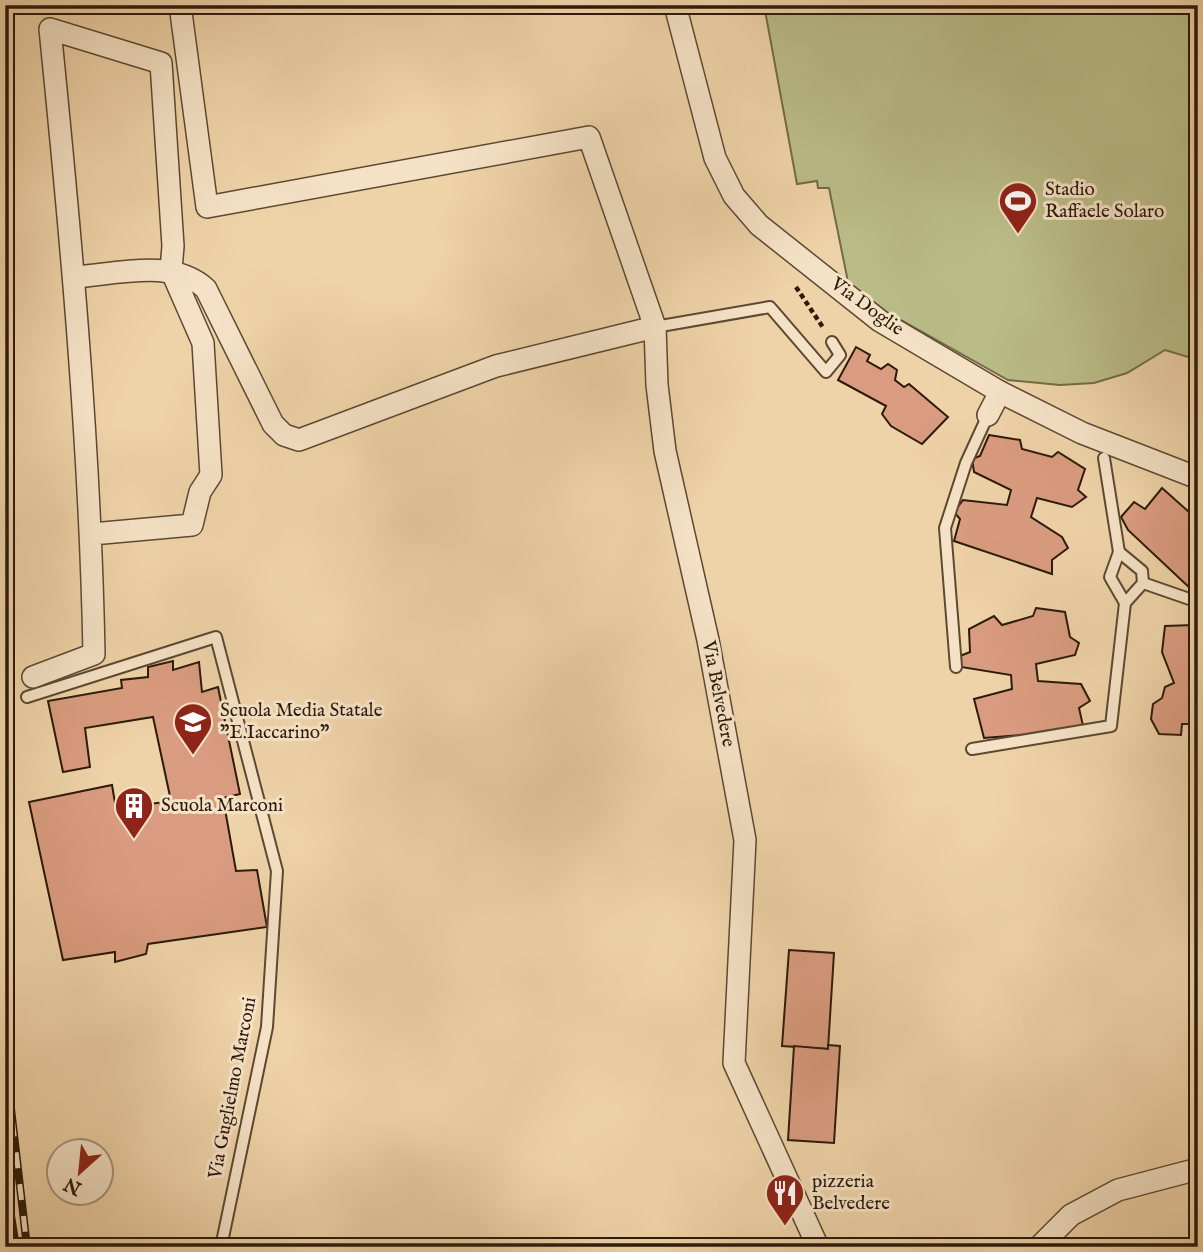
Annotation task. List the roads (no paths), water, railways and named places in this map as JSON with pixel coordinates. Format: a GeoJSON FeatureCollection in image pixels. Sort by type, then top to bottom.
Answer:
{"type":"FeatureCollection","features":[{"type":"Feature","properties":{"kind":"street","name":"Via Belvedere"},"geometry":{"type":"LineString","coordinates":[[180,5],[207,207],[589,137],[655,327],[657,385],[665,451],[708,640],[745,840],[734,1063],[818,1247]]}},
{"type":"Feature","properties":{"kind":"street","name":"Via Doglie"},"geometry":{"type":"LineString","coordinates":[[675,5],[715,158],[734,196],[759,225],[880,321],[1000,392],[1082,433],[1198,478]]}},
{"type":"Feature","properties":{"kind":"street"},"geometry":{"type":"LineString","coordinates":[[30,687],[94,654],[92,534],[75,277],[50,29],[161,63],[173,246],[171,270],[203,343],[211,475],[200,492],[192,525],[92,534]]}},
{"type":"Feature","properties":{"kind":"street"},"geometry":{"type":"LineString","coordinates":[[75,277],[171,270],[193,276],[206,289],[273,424],[284,435],[299,440],[496,366],[655,327]]}},
{"type":"Feature","properties":{"kind":"street"},"geometry":{"type":"LineString","coordinates":[[988,415],[1000,392]]}},
{"type":"Feature","properties":{"kind":"street"},"geometry":{"type":"LineString","coordinates":[[1039,1247],[1071,1215],[1118,1190],[1198,1169]]}},
{"type":"Feature","properties":{"kind":"lane"},"geometry":{"type":"LineString","coordinates":[[655,327],[770,307],[826,372],[840,355],[832,342]]}},
{"type":"Feature","properties":{"kind":"lane"},"geometry":{"type":"LineString","coordinates":[[956,667],[945,528],[966,463],[988,415]]}},
{"type":"Feature","properties":{"kind":"lane"},"geometry":{"type":"LineString","coordinates":[[1104,458],[1119,552],[1110,577],[1125,603]]}},
{"type":"Feature","properties":{"kind":"lane"},"geometry":{"type":"LineString","coordinates":[[972,749],[1111,726],[1125,603],[1143,583],[1142,571],[1119,552]]}},
{"type":"Feature","properties":{"kind":"lane"},"geometry":{"type":"LineString","coordinates":[[1143,583],[1198,601]]}},
{"type":"Feature","properties":{"kind":"lane","name":"Via Guglielmo Marconi"},"geometry":{"type":"LineString","coordinates":[[30,687],[216,637],[277,871],[267,1027],[221,1247]]}},
{"type":"Feature","properties":{"kind":"railway"},"geometry":{"type":"LineString","coordinates":[[5,1057],[27,1247]]}},
{"type":"Feature","properties":{"kind":"railway"},"geometry":{"type":"LineString","coordinates":[[5,1178],[16,1247]]}},
{"type":"Feature","properties":{"kind":"place","name":"Stadio Raffaele Solaro"},"geometry":{"type":"Point","coordinates":[1018,235]}},
{"type":"Feature","properties":{"kind":"place","name":"Scuola Media Statale \"E.Iaccarino\""},"geometry":{"type":"Point","coordinates":[193,756]}},
{"type":"Feature","properties":{"kind":"place","name":"Scuola Marconi"},"geometry":{"type":"Point","coordinates":[134,840]}},
{"type":"Feature","properties":{"kind":"place","name":"pizzeria Belvedere"},"geometry":{"type":"Point","coordinates":[785,1227]}}]}
